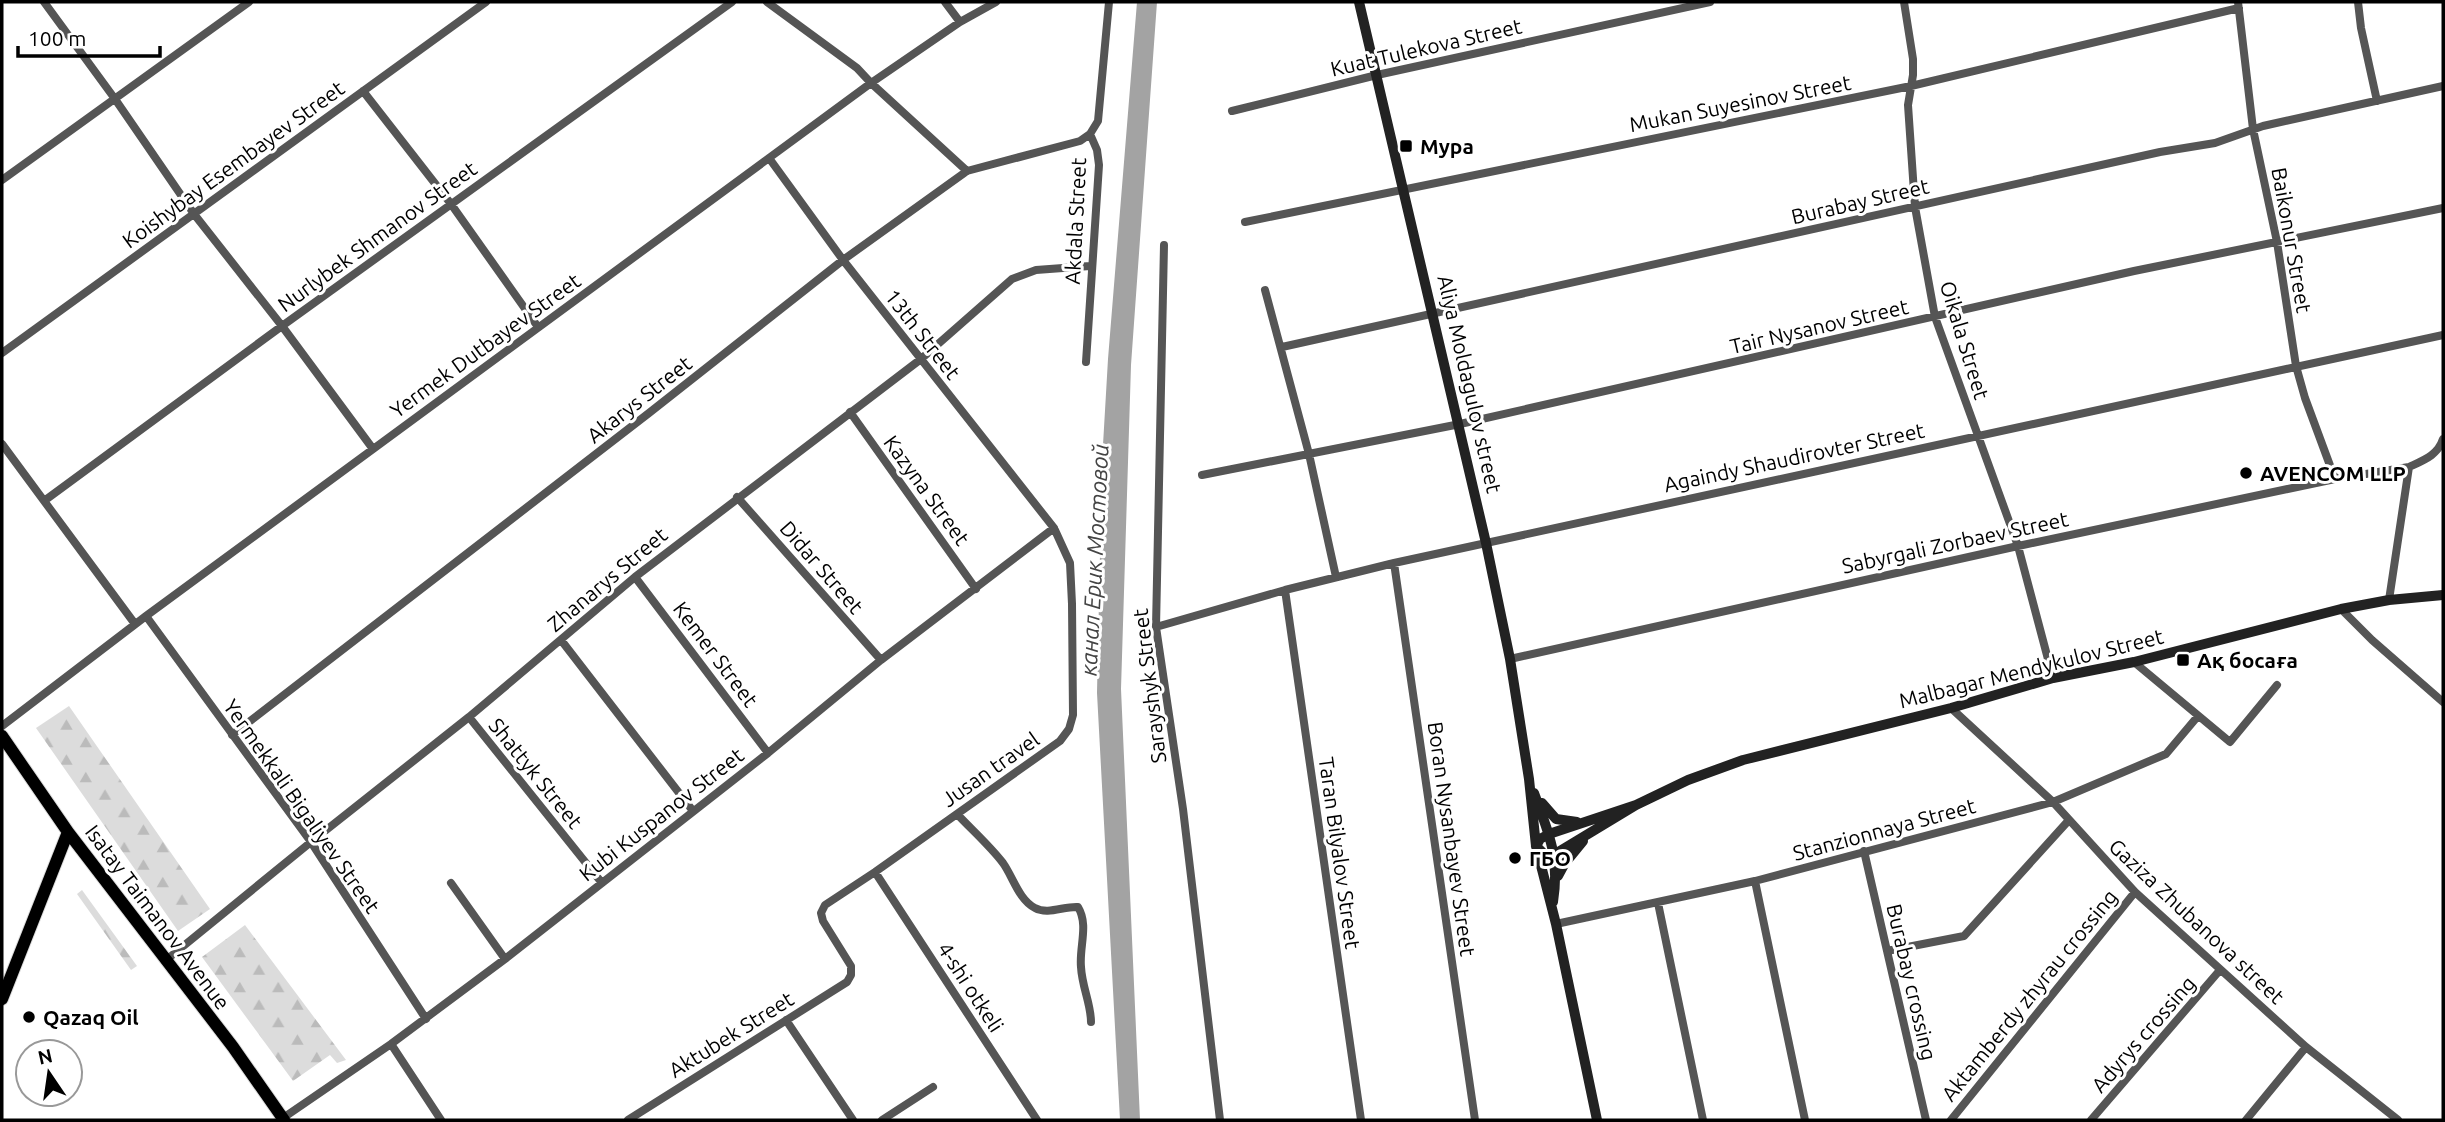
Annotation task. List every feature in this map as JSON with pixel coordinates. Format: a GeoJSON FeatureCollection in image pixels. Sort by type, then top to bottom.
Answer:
{"type":"FeatureCollection","features":[{"type":"Feature","properties":{"kind":"main road","name":"Aliya Moldagulov street"},"geometry":{"type":"LineString","coordinates":[[1359,2],[1486,543],[1510,659],[1529,779],[1536,846],[1556,924],[1597,1120]]}},
{"type":"Feature","properties":{"kind":"main road","name":"Malbagar Mendykulov Street"},"geometry":{"type":"LineString","coordinates":[[1555,854],[1636,805],[1688,780],[1743,760],[1951,708],[2053,678],[2134,662],[2341,609],[2389,600],[2443,595]]}},
{"type":"Feature","properties":{"kind":"main road","name":"Isatay Taimanov Avenue"},"geometry":{"type":"LineString","coordinates":[[2,736],[68,832],[233,1047],[284,1119]]}},
{"type":"Feature","properties":{"kind":"main road","name":"Aliya Moldagulov street"},"geometry":{"type":"LineString","coordinates":[[1529,779],[1555,854],[1556,879],[1552,909]]}},
{"type":"Feature","properties":{"kind":"main road"},"geometry":{"type":"LineString","coordinates":[[1529,779],[1546,810],[1556,819],[1584,822]]}},
{"type":"Feature","properties":{"kind":"main road","name":"Malbagar Mendykulov Street"},"geometry":{"type":"LineString","coordinates":[[1536,846],[1540,839],[1549,834],[1636,805]]}},
{"type":"Feature","properties":{"kind":"main road"},"geometry":{"type":"LineString","coordinates":[[2,999],[68,832]]}},
{"type":"Feature","properties":{"kind":"main road"},"geometry":{"type":"LineString","coordinates":[[1556,879],[1565,863],[1588,836]]}},
{"type":"Feature","properties":{"kind":"main road"},"geometry":{"type":"LineString","coordinates":[[1536,846],[1544,854],[1555,854]]}},
{"type":"Feature","properties":{"kind":"street"},"geometry":{"type":"LineString","coordinates":[[44,2],[116,99],[194,214],[282,326],[373,449]]}},
{"type":"Feature","properties":{"kind":"street"},"geometry":{"type":"LineString","coordinates":[[2,180],[249,2]]}},
{"type":"Feature","properties":{"kind":"street","name":"Koishybay Esembayev Street"},"geometry":{"type":"LineString","coordinates":[[2,353],[486,2]]}},
{"type":"Feature","properties":{"kind":"street","name":"Nurlybek Shmanov Street"},"geometry":{"type":"LineString","coordinates":[[44,501],[282,326],[733,2]]}},
{"type":"Feature","properties":{"kind":"street"},"geometry":{"type":"LineString","coordinates":[[767,2],[857,68],[967,171]]}},
{"type":"Feature","properties":{"kind":"street"},"geometry":{"type":"LineString","coordinates":[[945,2],[960,22]]}},
{"type":"Feature","properties":{"kind":"street","name":"Yermek Dutbayev Street"},"geometry":{"type":"LineString","coordinates":[[2,726],[135,624],[871,83],[960,22],[996,2]]}},
{"type":"Feature","properties":{"kind":"street","name":"Akdala Street"},"geometry":{"type":"LineString","coordinates":[[1086,362],[1090,267],[1099,165],[1097,150],[1090,134],[1098,121],[1109,2]]}},
{"type":"Feature","properties":{"kind":"street","name":"Kuat Tulekova Street"},"geometry":{"type":"LineString","coordinates":[[1233,111],[1377,75],[1710,2]]}},
{"type":"Feature","properties":{"kind":"street","name":"Oikala Street"},"geometry":{"type":"LineString","coordinates":[[1904,2],[1913,59],[1908,105],[1915,207],[1935,317],[2018,546],[2053,678]]}},
{"type":"Feature","properties":{"kind":"street"},"geometry":{"type":"LineString","coordinates":[[2358,2],[2377,101]]}},
{"type":"Feature","properties":{"kind":"street","name":"Mukan Suyesinov Street"},"geometry":{"type":"LineString","coordinates":[[1245,222],[1911,86],[2238,5]]}},
{"type":"Feature","properties":{"kind":"street","name":"Baikonur Street"},"geometry":{"type":"LineString","coordinates":[[2238,5],[2253,129],[2277,242],[2296,366],[2335,479]]}},
{"type":"Feature","properties":{"kind":"street","name":"Burabay Street"},"geometry":{"type":"LineString","coordinates":[[1282,347],[2161,152],[2215,143],[2253,129],[2443,86]]}},
{"type":"Feature","properties":{"kind":"street"},"geometry":{"type":"LineString","coordinates":[[363,91],[451,204],[538,327]]}},
{"type":"Feature","properties":{"kind":"street","name":"Akarys Street"},"geometry":{"type":"LineString","coordinates":[[232,736],[843,260],[967,171],[1080,141],[1090,134]]}},
{"type":"Feature","properties":{"kind":"street","name":"13th Street"},"geometry":{"type":"LineString","coordinates":[[769,158],[843,260],[1054,528]]}},
{"type":"Feature","properties":{"kind":"street","name":"Tair Nysanov Street"},"geometry":{"type":"LineString","coordinates":[[1202,475],[1460,424],[2134,271],[2443,208]]}},
{"type":"Feature","properties":{"kind":"street","name":"Sarayshyk Street"},"geometry":{"type":"LineString","coordinates":[[1164,245],[1156,626],[1182,809],[1220,1120]]}},
{"type":"Feature","properties":{"kind":"street","name":"Zhanarys Street"},"geometry":{"type":"LineString","coordinates":[[165,961],[469,717],[635,576],[921,359],[1012,279],[1036,270],[1090,267]]}},
{"type":"Feature","properties":{"kind":"street"},"geometry":{"type":"LineString","coordinates":[[1265,290],[1309,454],[1336,577]]}},
{"type":"Feature","properties":{"kind":"street","name":"Againdy Shaudirovter Street"},"geometry":{"type":"LineString","coordinates":[[1156,626],[1394,563],[2443,335]]}},
{"type":"Feature","properties":{"kind":"street","name":"Kazyna Street"},"geometry":{"type":"LineString","coordinates":[[850,412],[976,589]]}},
{"type":"Feature","properties":{"kind":"street"},"geometry":{"type":"LineString","coordinates":[[2389,600],[2409,467],[2431,457],[2443,439]]}},
{"type":"Feature","properties":{"kind":"street"},"geometry":{"type":"LineString","coordinates":[[2,444],[135,624]]}},
{"type":"Feature","properties":{"kind":"street","name":"Sabyrgali Zorbaev Street"},"geometry":{"type":"LineString","coordinates":[[1510,659],[2018,546],[2335,479],[2409,467]]}},
{"type":"Feature","properties":{"kind":"street","name":"Didar Street"},"geometry":{"type":"LineString","coordinates":[[737,497],[881,660]]}},
{"type":"Feature","properties":{"kind":"street","name":"Kubi Kuspanov Street"},"geometry":{"type":"LineString","coordinates":[[284,1119],[426,1019],[505,959],[881,660],[1054,528]]}},
{"type":"Feature","properties":{"kind":"street","name":"Jusan travel"},"geometry":{"type":"LineString","coordinates":[[851,975],[851,966],[823,921],[821,913],[825,905],[1060,741],[1069,729],[1073,715],[1070,563],[1054,528]]}},
{"type":"Feature","properties":{"kind":"street","name":"Boran Nysanbayev Street"},"geometry":{"type":"LineString","coordinates":[[1394,563],[1475,1120]]}},
{"type":"Feature","properties":{"kind":"street","name":"Kemer Street"},"geometry":{"type":"LineString","coordinates":[[635,576],[768,752]]}},
{"type":"Feature","properties":{"kind":"street","name":"Taran Bilyalov Street"},"geometry":{"type":"LineString","coordinates":[[1285,590],[1361,1120]]}},
{"type":"Feature","properties":{"kind":"street"},"geometry":{"type":"LineString","coordinates":[[2341,609],[2443,702]]}},
{"type":"Feature","properties":{"kind":"street","name":"Yermekkali Bigaliyev Street"},"geometry":{"type":"LineString","coordinates":[[146,616],[311,842],[426,1019]]}},
{"type":"Feature","properties":{"kind":"street"},"geometry":{"type":"LineString","coordinates":[[561,640],[693,811]]}},
{"type":"Feature","properties":{"kind":"street"},"geometry":{"type":"LineString","coordinates":[[2134,662],[2230,743],[2277,685]]}},
{"type":"Feature","properties":{"kind":"street","name":"Gaziza Zhubanova street"},"geometry":{"type":"LineString","coordinates":[[1951,708],[2053,802],[2135,892],[2306,1047],[2398,1120]]}},
{"type":"Feature","properties":{"kind":"street","name":"Stanzionnaya Street"},"geometry":{"type":"LineString","coordinates":[[1556,924],[1755,881],[2053,802],[2166,754],[2198,716]]}},
{"type":"Feature","properties":{"kind":"street","name":"Shattyk Street"},"geometry":{"type":"LineString","coordinates":[[469,717],[602,883]]}},
{"type":"Feature","properties":{"kind":"street"},"geometry":{"type":"LineString","coordinates":[[957,814],[1003,863],[1026,901],[1046,912],[1067,906],[1078,907],[1084,916],[1080,964],[1083,991],[1091,1010],[1091,1022]]}},
{"type":"Feature","properties":{"kind":"street"},"geometry":{"type":"LineString","coordinates":[[1887,951],[1964,936],[2069,820]]}},
{"type":"Feature","properties":{"kind":"street","name":"Burabay crossing"},"geometry":{"type":"LineString","coordinates":[[1864,851],[1926,1120]]}},
{"type":"Feature","properties":{"kind":"street","name":"4-shi otkeli"},"geometry":{"type":"LineString","coordinates":[[875,872],[1037,1120]]}},
{"type":"Feature","properties":{"kind":"street"},"geometry":{"type":"LineString","coordinates":[[1755,881],[1805,1120]]}},
{"type":"Feature","properties":{"kind":"street"},"geometry":{"type":"LineString","coordinates":[[451,883],[505,959]]}},
{"type":"Feature","properties":{"kind":"street","name":"Aktamberdy zhyrau crossing"},"geometry":{"type":"LineString","coordinates":[[1951,1120],[2135,892]]}},
{"type":"Feature","properties":{"kind":"street"},"geometry":{"type":"LineString","coordinates":[[1658,903],[1703,1120]]}},
{"type":"Feature","properties":{"kind":"street","name":"Adyrys crossing"},"geometry":{"type":"LineString","coordinates":[[2091,1120],[2220,970]]}},
{"type":"Feature","properties":{"kind":"street","name":"Aktubek Street"},"geometry":{"type":"LineString","coordinates":[[628,1120],[847,982],[851,975]]}},
{"type":"Feature","properties":{"kind":"street"},"geometry":{"type":"LineString","coordinates":[[786,1020],[853,1120]]}},
{"type":"Feature","properties":{"kind":"street"},"geometry":{"type":"LineString","coordinates":[[391,1044],[441,1120]]}},
{"type":"Feature","properties":{"kind":"street"},"geometry":{"type":"LineString","coordinates":[[2246,1120],[2306,1047]]}},
{"type":"Feature","properties":{"kind":"street"},"geometry":{"type":"LineString","coordinates":[[883,1120],[933,1087]]}},
{"type":"Feature","properties":{"kind":"green space"},"geometry":{"type":"Polygon","coordinates":[[[69,706],[210,909],[178,931],[36,728],[69,706]]]}},
{"type":"Feature","properties":{"kind":"green space"},"geometry":{"type":"Polygon","coordinates":[[[82,890],[137,966],[131,970],[77,894],[82,890]]]}},
{"type":"Feature","properties":{"kind":"green space"},"geometry":{"type":"Polygon","coordinates":[[[245,925],[346,1060],[337,1063],[330,1055],[293,1081],[202,957],[245,925]]]}},
{"type":"Feature","properties":{"kind":"shaded area","name":"канал Ерик Мостовой"},"geometry":{"type":"Polygon","coordinates":[[[1137,2],[1157,2],[1131,365],[1121,689],[1140,1120],[1120,1120],[1097,693],[1102,462],[1137,2]]]}},
{"type":"Feature","properties":{"kind":"place","name":"Мура"},"geometry":{"type":"Point","coordinates":[1406,146]}},
{"type":"Feature","properties":{"kind":"place","name":"AVENCOM LLP"},"geometry":{"type":"Point","coordinates":[2246,473]}},
{"type":"Feature","properties":{"kind":"place","name":"Ақ босаға"},"geometry":{"type":"Point","coordinates":[2183,660]}},
{"type":"Feature","properties":{"kind":"place","name":"ГБО"},"geometry":{"type":"Point","coordinates":[1515,858]}},
{"type":"Feature","properties":{"kind":"place","name":"Qazaq Oil"},"geometry":{"type":"Point","coordinates":[29,1017]}}]}
